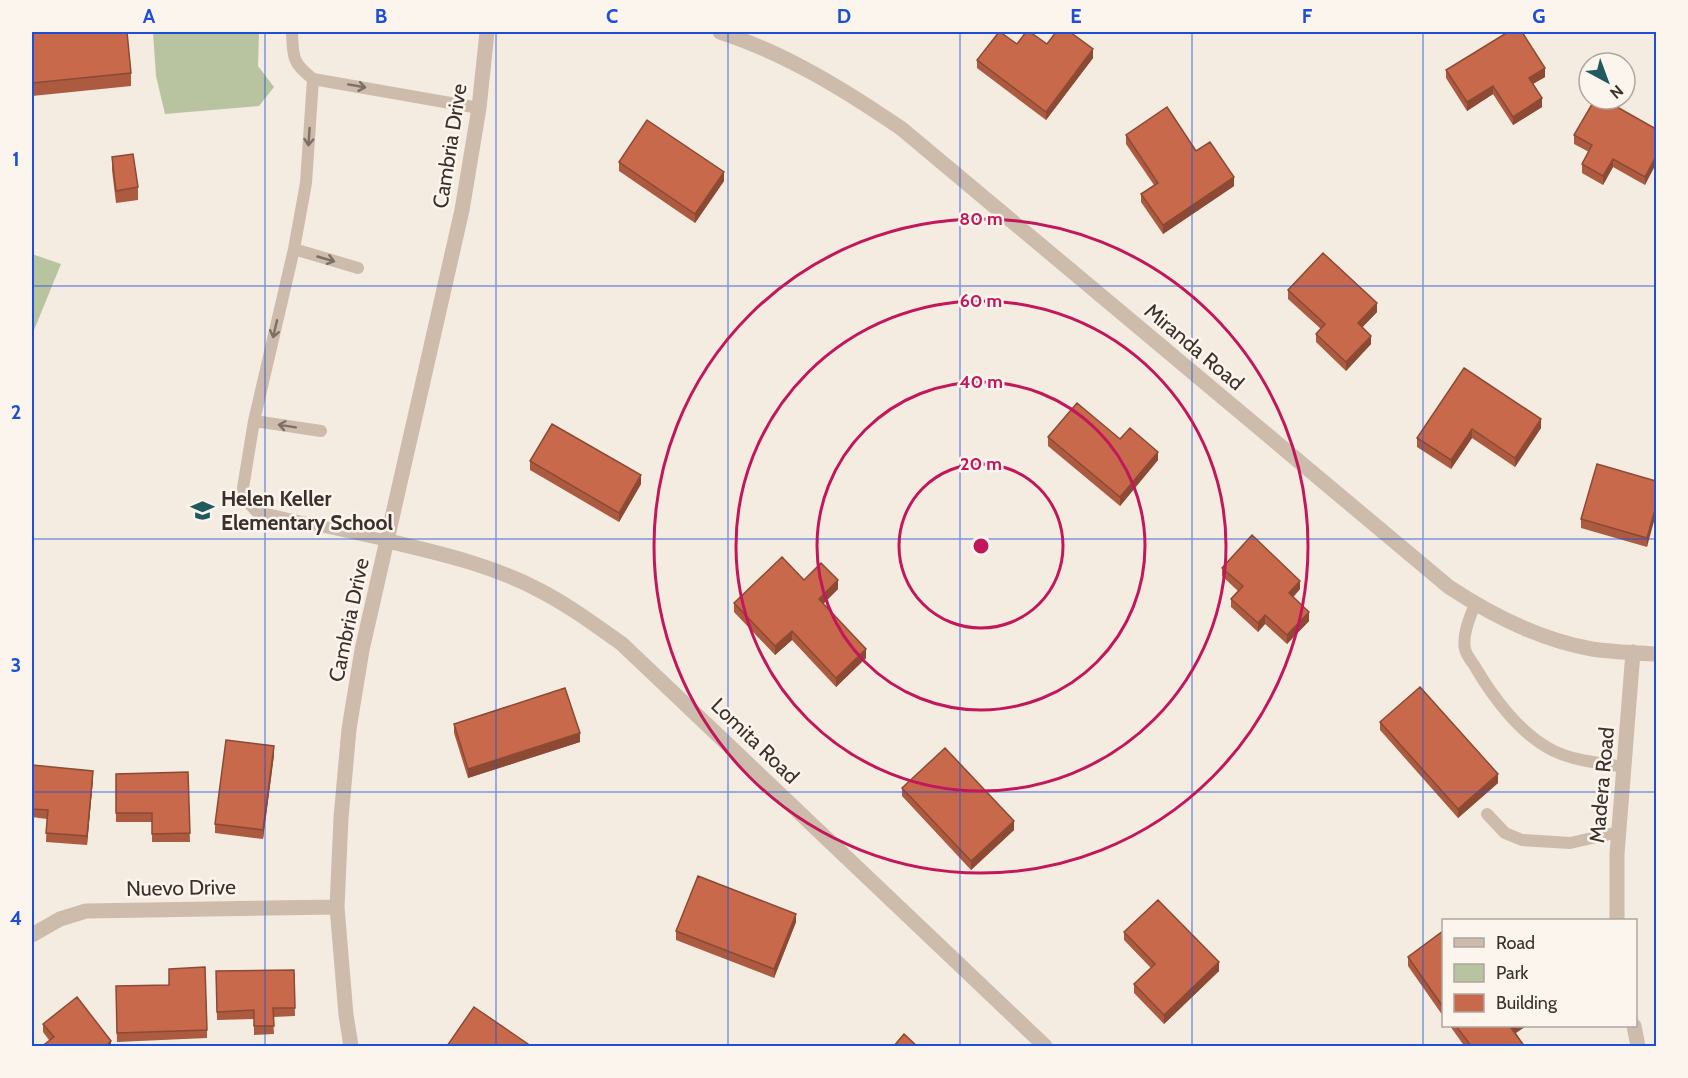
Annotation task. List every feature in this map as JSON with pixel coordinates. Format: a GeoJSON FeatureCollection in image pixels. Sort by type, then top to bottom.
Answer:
{"type":"FeatureCollection","features":[{"type":"Feature","properties":{"kind":"street","name":"Cambria Drive"},"geometry":{"type":"LineString","coordinates":[[351,1047],[337,907],[348,729],[362,650],[462,210],[479,108],[487,32]]}},
{"type":"Feature","properties":{"kind":"street","name":"Miranda Road"},"geometry":{"type":"LineString","coordinates":[[720,32],[798,65],[848,92],[902,129],[1449,587],[1513,624],[1557,641],[1593,649],[1656,654]]}},
{"type":"Feature","properties":{"kind":"street","name":"Lomita Road"},"geometry":{"type":"LineString","coordinates":[[388,541],[450,556],[493,570],[537,589],[579,614],[622,644],[1045,1047]]}},
{"type":"Feature","properties":{"kind":"street","name":"Madera Road"},"geometry":{"type":"LineString","coordinates":[[1617,919],[1619,832],[1633,652]]}},
{"type":"Feature","properties":{"kind":"street","name":"Nuevo Drive"},"geometry":{"type":"LineString","coordinates":[[32,935],[60,919],[86,911],[337,907]]}},
{"type":"Feature","properties":{"kind":"street"},"geometry":{"type":"LineString","coordinates":[[1634,1027],[1638,1047]]}},
{"type":"Feature","properties":{"kind":"lane"},"geometry":{"type":"LineString","coordinates":[[292,32],[293,58],[301,70],[313,79],[479,108]]}},
{"type":"Feature","properties":{"kind":"lane"},"geometry":{"type":"LineString","coordinates":[[313,79],[306,183],[294,249],[254,421],[243,488],[246,500],[257,512],[388,541]]}},
{"type":"Feature","properties":{"kind":"lane"},"geometry":{"type":"LineString","coordinates":[[294,249],[358,268]]}},
{"type":"Feature","properties":{"kind":"lane"},"geometry":{"type":"LineString","coordinates":[[254,421],[321,431]]}},
{"type":"Feature","properties":{"kind":"lane"},"geometry":{"type":"LineString","coordinates":[[1475,604],[1467,624],[1465,650],[1486,686],[1509,714],[1536,740],[1552,751],[1624,767]]}},
{"type":"Feature","properties":{"kind":"lane"},"geometry":{"type":"LineString","coordinates":[[1487,814],[1505,833],[1522,840],[1570,843],[1619,832]]}},
{"type":"Feature","properties":{"kind":"green space"},"geometry":{"type":"Polygon","coordinates":[[[153,32],[259,32],[258,66],[274,87],[259,106],[165,114],[156,76],[153,32]]]}},
{"type":"Feature","properties":{"kind":"green space"},"geometry":{"type":"Polygon","coordinates":[[[32,254],[61,264],[32,335],[32,254]]]}},
{"type":"Feature","properties":{"kind":"building"},"geometry":{"type":"Polygon","coordinates":[[[32,32],[127,32],[131,73],[32,83],[32,32]]]}},
{"type":"Feature","properties":{"kind":"building"},"geometry":{"type":"Polygon","coordinates":[[[999,32],[1017,44],[1026,32],[1030,32],[1047,44],[1056,32],[1070,32],[1093,49],[1046,112],[977,60],[999,32]]]}},
{"type":"Feature","properties":{"kind":"building"},"geometry":{"type":"Polygon","coordinates":[[[1508,32],[1522,32],[1545,68],[1529,78],[1542,98],[1513,117],[1493,86],[1467,102],[1446,70],[1508,32]]]}},
{"type":"Feature","properties":{"kind":"building"},"geometry":{"type":"Polygon","coordinates":[[[1167,107],[1196,151],[1210,142],[1234,177],[1163,225],[1141,194],[1158,183],[1126,135],[1167,107]]]}},
{"type":"Feature","properties":{"kind":"building"},"geometry":{"type":"Polygon","coordinates":[[[1588,111],[1624,111],[1656,129],[1656,156],[1645,177],[1613,159],[1603,176],[1582,164],[1592,145],[1574,135],[1588,111]]]}},
{"type":"Feature","properties":{"kind":"building"},"geometry":{"type":"Polygon","coordinates":[[[647,120],[724,172],[695,214],[619,162],[647,120]]]}},
{"type":"Feature","properties":{"kind":"building"},"geometry":{"type":"Polygon","coordinates":[[[133,154],[138,187],[116,191],[112,157],[133,154]]]}},
{"type":"Feature","properties":{"kind":"building"},"geometry":{"type":"Polygon","coordinates":[[[1323,253],[1377,303],[1358,323],[1371,336],[1346,362],[1316,334],[1325,324],[1288,290],[1323,253]]]}},
{"type":"Feature","properties":{"kind":"building"},"geometry":{"type":"Polygon","coordinates":[[[1464,368],[1541,419],[1515,458],[1472,429],[1451,460],[1417,438],[1464,368]]]}},
{"type":"Feature","properties":{"kind":"building"},"geometry":{"type":"Polygon","coordinates":[[[1077,403],[1120,439],[1130,428],[1158,452],[1120,497],[1048,437],[1077,403]]]}},
{"type":"Feature","properties":{"kind":"building"},"geometry":{"type":"Polygon","coordinates":[[[552,424],[641,475],[619,513],[530,461],[552,424]]]}},
{"type":"Feature","properties":{"kind":"building"},"geometry":{"type":"Polygon","coordinates":[[[1597,464],[1656,481],[1656,506],[1647,538],[1581,519],[1597,464]]]}},
{"type":"Feature","properties":{"kind":"building"},"geometry":{"type":"Polygon","coordinates":[[[1252,535],[1300,581],[1289,593],[1309,612],[1287,635],[1265,615],[1258,623],[1231,599],[1243,586],[1222,568],[1252,535]]]}},
{"type":"Feature","properties":{"kind":"building"},"geometry":{"type":"Polygon","coordinates":[[[782,557],[804,580],[821,563],[838,580],[819,599],[866,649],[836,678],[792,631],[775,646],[734,603],[782,557]]]}},
{"type":"Feature","properties":{"kind":"building"},"geometry":{"type":"Polygon","coordinates":[[[1420,687],[1498,774],[1458,809],[1380,722],[1420,687]]]}},
{"type":"Feature","properties":{"kind":"building"},"geometry":{"type":"Polygon","coordinates":[[[565,688],[580,733],[468,769],[454,724],[565,688]]]}},
{"type":"Feature","properties":{"kind":"building"},"geometry":{"type":"Polygon","coordinates":[[[226,740],[274,746],[263,830],[215,824],[226,740]]]}},
{"type":"Feature","properties":{"kind":"building"},"geometry":{"type":"Polygon","coordinates":[[[945,748],[1014,821],[971,861],[902,788],[945,748]]]}},
{"type":"Feature","properties":{"kind":"building"},"geometry":{"type":"Polygon","coordinates":[[[32,765],[93,771],[87,836],[46,833],[48,810],[32,809],[32,765]]]}},
{"type":"Feature","properties":{"kind":"building"},"geometry":{"type":"Polygon","coordinates":[[[188,772],[190,833],[152,834],[152,813],[116,813],[116,774],[188,772]]]}},
{"type":"Feature","properties":{"kind":"building"},"geometry":{"type":"Polygon","coordinates":[[[698,876],[796,914],[774,969],[676,931],[698,876]]]}},
{"type":"Feature","properties":{"kind":"building"},"geometry":{"type":"Polygon","coordinates":[[[1158,900],[1219,962],[1164,1015],[1134,984],[1155,964],[1124,932],[1158,900]]]}},
{"type":"Feature","properties":{"kind":"building"},"geometry":{"type":"Polygon","coordinates":[[[1442,932],[1442,1006],[1408,957],[1442,932]]]}},
{"type":"Feature","properties":{"kind":"building"},"geometry":{"type":"Polygon","coordinates":[[[205,967],[207,1030],[117,1033],[116,986],[169,985],[169,969],[205,967]]]}},
{"type":"Feature","properties":{"kind":"building"},"geometry":{"type":"Polygon","coordinates":[[[294,970],[295,1008],[273,1008],[274,1026],[254,1026],[254,1010],[217,1012],[216,971],[294,970]]]}},
{"type":"Feature","properties":{"kind":"building"},"geometry":{"type":"Polygon","coordinates":[[[77,997],[111,1041],[105,1047],[41,1047],[54,1037],[43,1024],[77,997]]]}},
{"type":"Feature","properties":{"kind":"building"},"geometry":{"type":"Polygon","coordinates":[[[474,1007],[528,1044],[527,1047],[447,1046],[474,1007]]]}},
{"type":"Feature","properties":{"kind":"building"},"geometry":{"type":"Polygon","coordinates":[[[1457,1027],[1512,1027],[1511,1028],[1525,1047],[1472,1047],[1457,1027]]]}},
{"type":"Feature","properties":{"kind":"building"},"geometry":{"type":"Polygon","coordinates":[[[904,1034],[918,1047],[893,1047],[904,1034]]]}},
{"type":"Feature","properties":{"kind":"place","name":"Helen Keller Elementary School"},"geometry":{"type":"Point","coordinates":[203,511]}}]}
